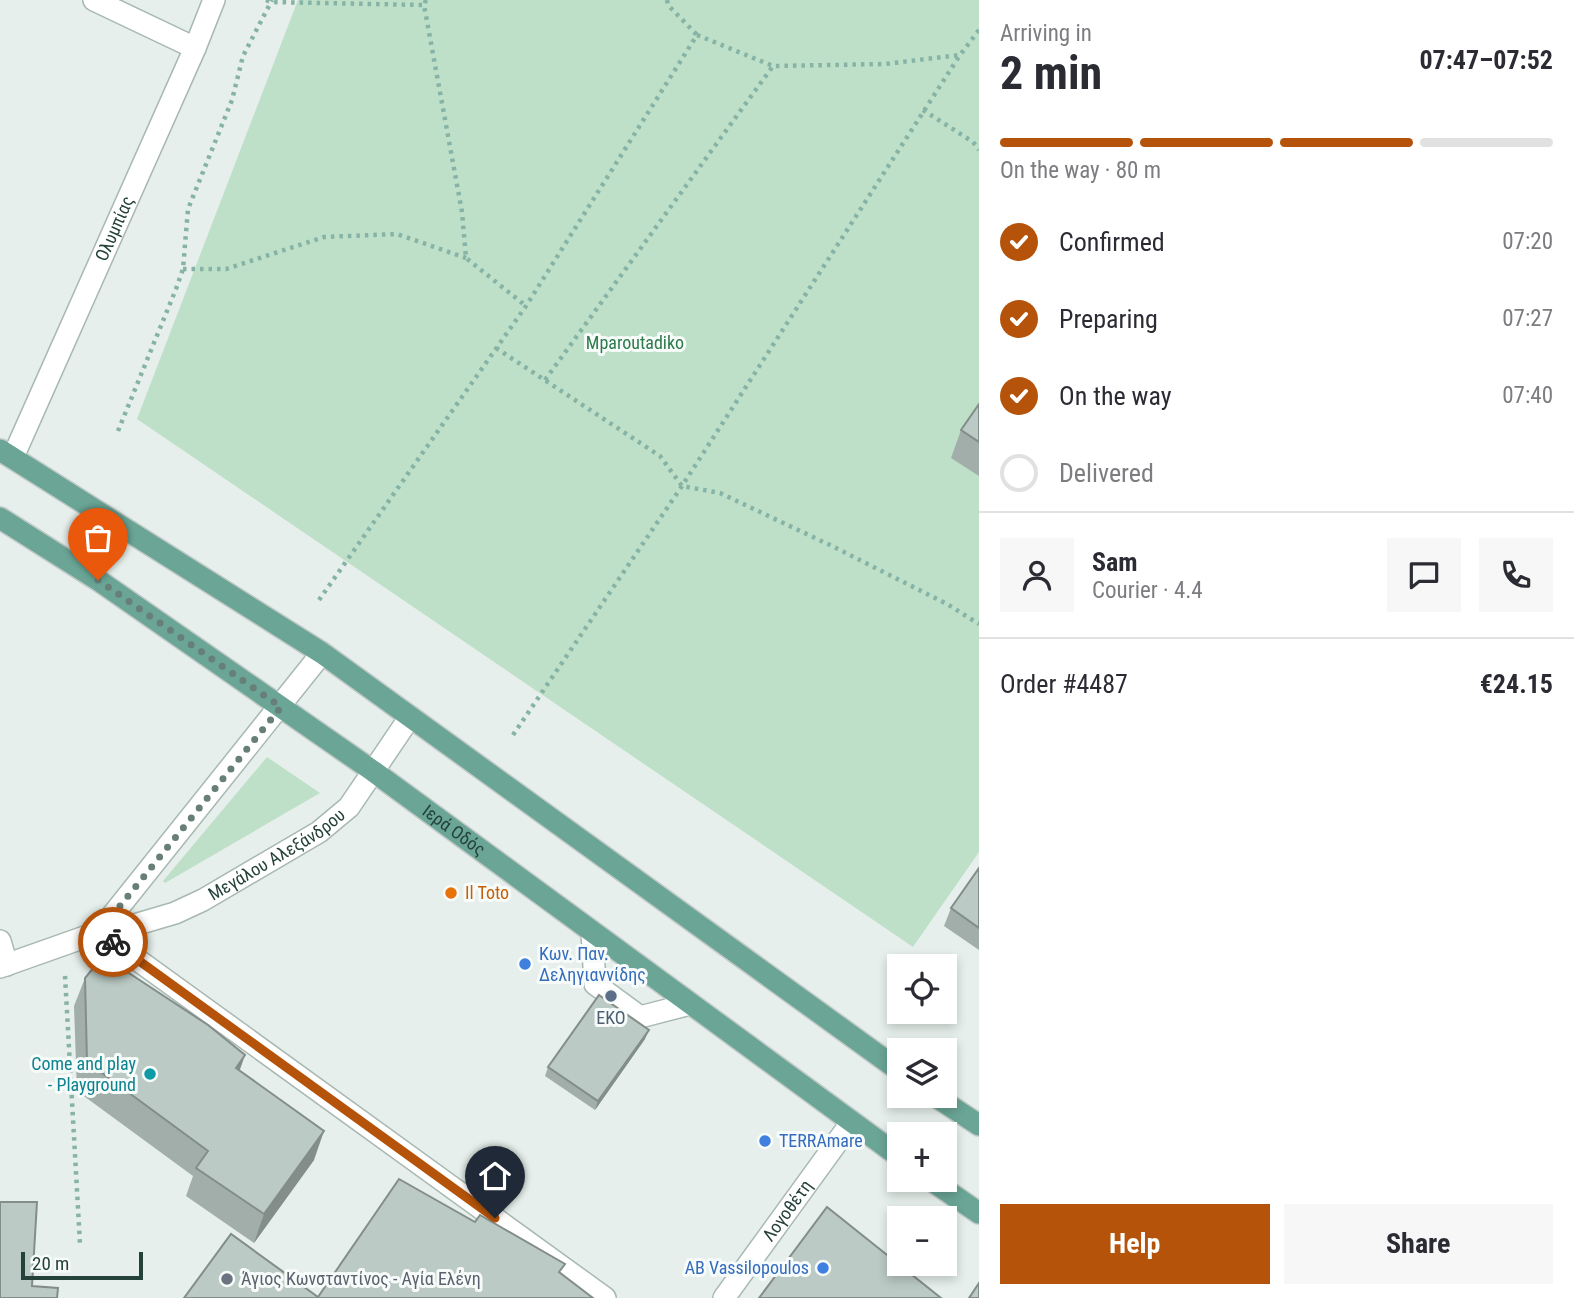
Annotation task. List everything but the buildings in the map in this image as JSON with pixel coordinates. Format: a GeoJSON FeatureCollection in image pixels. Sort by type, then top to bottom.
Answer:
{"type":"FeatureCollection","features":[{"type":"Feature","properties":{"kind":"main road"},"geometry":{"type":"LineString","coordinates":[[7,454],[322,653],[887,1062]]}},
{"type":"Feature","properties":{"kind":"main road","name":"Ιερά Οδός"},"geometry":{"type":"LineString","coordinates":[[0,518],[98,580],[373,771],[887,1148]]}},
{"type":"Feature","properties":{"kind":"main road"},"geometry":{"type":"LineString","coordinates":[[953,1108],[979,1125]]}},
{"type":"Feature","properties":{"kind":"main road"},"geometry":{"type":"LineString","coordinates":[[948,1192],[979,1213]]}},
{"type":"Feature","properties":{"kind":"street"},"geometry":{"type":"LineString","coordinates":[[94,0],[195,48]]}},
{"type":"Feature","properties":{"kind":"street","name":"Ολυμπίας"},"geometry":{"type":"LineString","coordinates":[[7,454],[195,48],[214,0]]}},
{"type":"Feature","properties":{"kind":"street"},"geometry":{"type":"LineString","coordinates":[[322,653],[99,932],[605,1298]]}},
{"type":"Feature","properties":{"kind":"street","name":"Μεγάλου Αλεξάνδρου"},"geometry":{"type":"LineString","coordinates":[[4,966],[99,932],[175,914],[319,832],[340,816],[410,717]]}},
{"type":"Feature","properties":{"kind":"street"},"geometry":{"type":"LineString","coordinates":[[592,932],[595,984],[611,996],[640,1017],[690,1004]]}},
{"type":"Feature","properties":{"kind":"street"},"geometry":{"type":"LineString","coordinates":[[0,941],[4,966]]}},
{"type":"Feature","properties":{"kind":"street","name":"Λογοθέτη"},"geometry":{"type":"LineString","coordinates":[[724,1298],[851,1123]]}},
{"type":"Feature","properties":{"kind":"path"},"geometry":{"type":"LineString","coordinates":[[667,0],[668,5],[697,35],[773,66],[885,64],[960,55]]}},
{"type":"Feature","properties":{"kind":"path"},"geometry":{"type":"LineString","coordinates":[[118,431],[183,269],[188,209],[232,100],[243,56],[270,1],[425,3],[462,212],[466,258]]}},
{"type":"Feature","properties":{"kind":"path"},"geometry":{"type":"LineString","coordinates":[[513,735],[682,486],[923,110],[979,30]]}},
{"type":"Feature","properties":{"kind":"path"},"geometry":{"type":"LineString","coordinates":[[319,600],[526,306],[697,35]]}},
{"type":"Feature","properties":{"kind":"path"},"geometry":{"type":"LineString","coordinates":[[545,380],[773,66]]}},
{"type":"Feature","properties":{"kind":"path"},"geometry":{"type":"LineString","coordinates":[[923,110],[973,142],[979,150]]}},
{"type":"Feature","properties":{"kind":"path"},"geometry":{"type":"LineString","coordinates":[[183,269],[226,269],[324,237],[397,234],[466,258],[526,306]]}},
{"type":"Feature","properties":{"kind":"path"},"geometry":{"type":"LineString","coordinates":[[496,348],[660,456],[682,486],[720,493],[947,604],[979,624]]}},
{"type":"Feature","properties":{"kind":"path"},"geometry":{"type":"LineString","coordinates":[[63,943],[80,1244]]}},
{"type":"Feature","properties":{"kind":"green space","name":"Mparoutadiko"},"geometry":{"type":"Polygon","coordinates":[[[298,0],[979,0],[979,852],[913,947],[137,419],[298,0]]]}},
{"type":"Feature","properties":{"kind":"green space"},"geometry":{"type":"Polygon","coordinates":[[[267,757],[320,793],[165,883],[163,881],[267,757]]]}},
{"type":"Feature","properties":{"kind":"way so far"},"geometry":{"type":"LineString","coordinates":[[98,580],[281,707],[99,932],[113,942]]}},
{"type":"Feature","properties":{"kind":"place","name":"Il Toto"},"geometry":{"type":"Point","coordinates":[451,893]}},
{"type":"Feature","properties":{"kind":"place","name":"Κων. Παν. Δεληγιαννίδης"},"geometry":{"type":"Point","coordinates":[525,964]}},
{"type":"Feature","properties":{"kind":"place","name":"EKO"},"geometry":{"type":"Point","coordinates":[611,996]}},
{"type":"Feature","properties":{"kind":"place","name":"Come and play - Playground"},"geometry":{"type":"Point","coordinates":[150,1074]}},
{"type":"Feature","properties":{"kind":"place","name":"TERRAmare"},"geometry":{"type":"Point","coordinates":[765,1141]}},
{"type":"Feature","properties":{"kind":"place","name":"AB Vassilopoulos"},"geometry":{"type":"Point","coordinates":[823,1268]}},
{"type":"Feature","properties":{"kind":"place","name":"Άγιος Κωνσταντίνος - Αγία Ελένη"},"geometry":{"type":"Point","coordinates":[227,1279]}},
{"type":"Feature","properties":{"kind":"route"},"geometry":{"type":"LineString","coordinates":[[113,942],[495,1218]]}}]}
